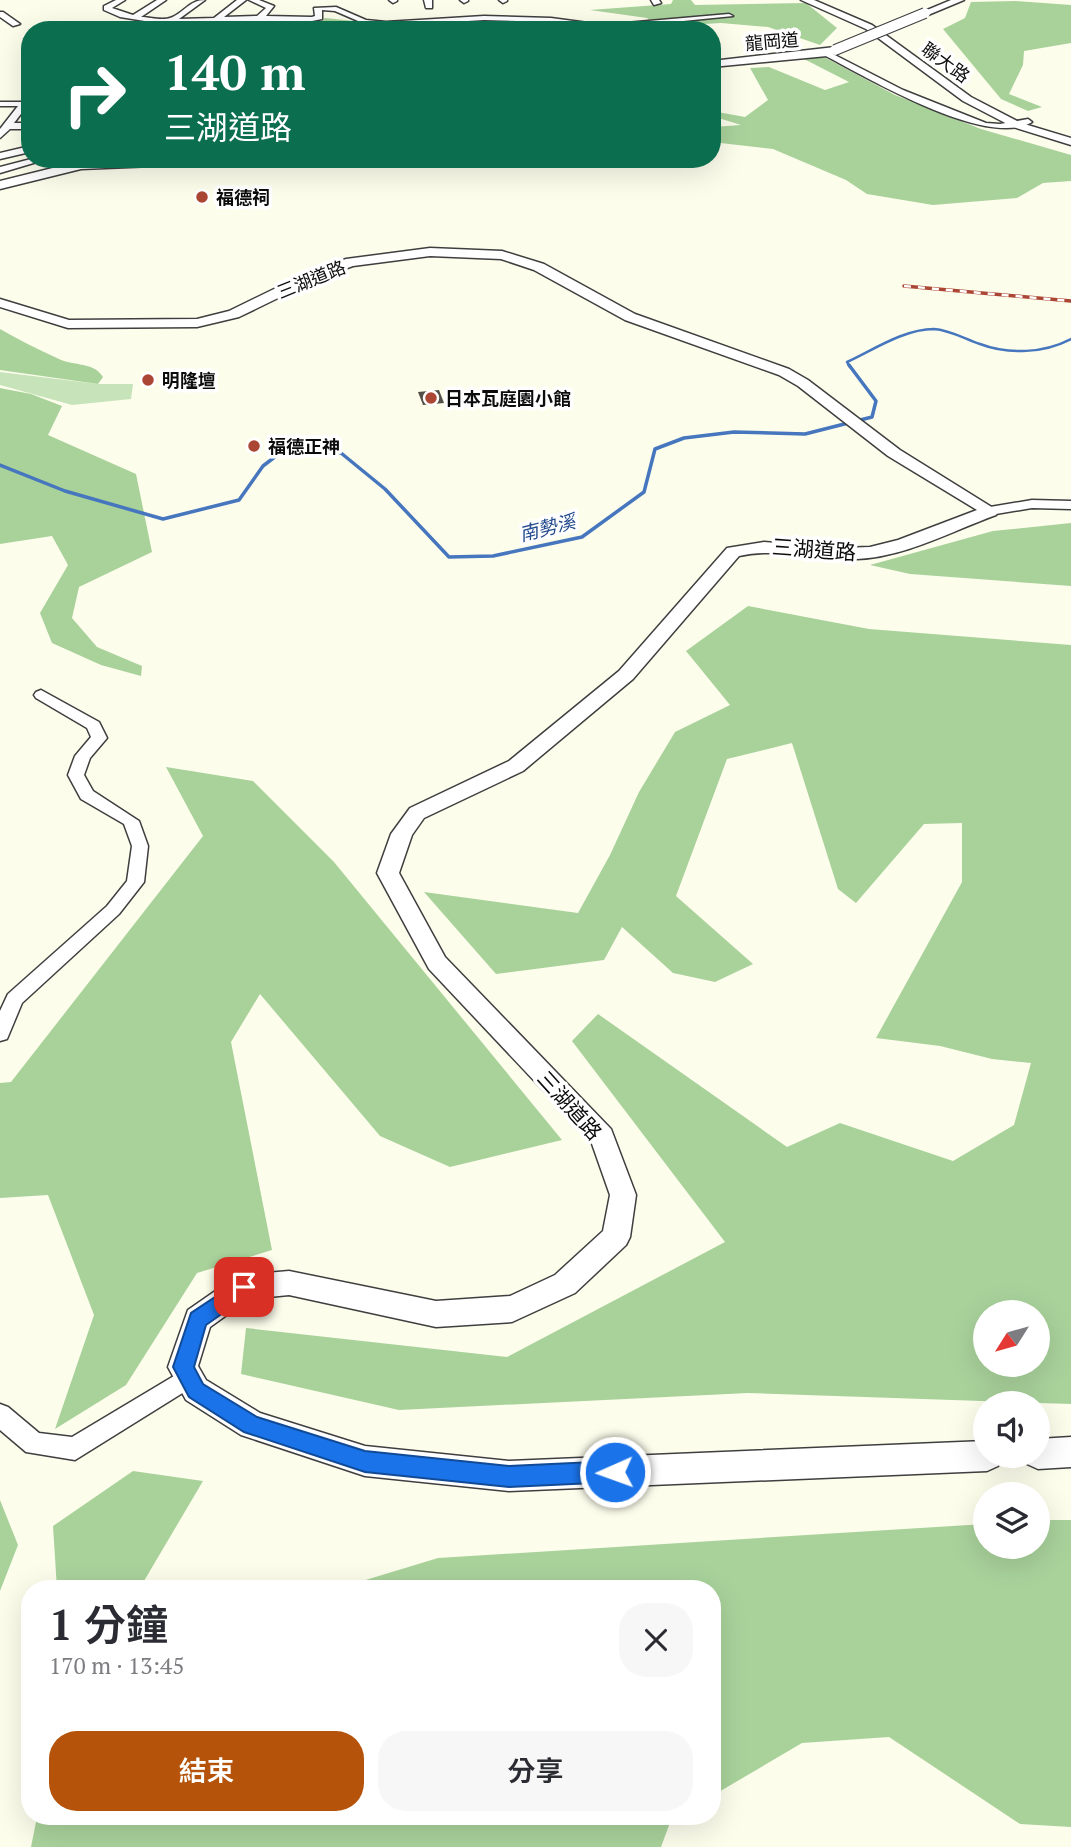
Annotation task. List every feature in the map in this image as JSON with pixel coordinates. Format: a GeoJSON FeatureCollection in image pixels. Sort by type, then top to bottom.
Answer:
{"type":"FeatureCollection","features":[{"type":"Feature","properties":{"kind":"street"},"geometry":{"type":"LineString","coordinates":[[121,0],[107,8],[118,14],[172,20],[312,19],[319,17],[318,8],[326,7],[340,10],[362,21]]}},
{"type":"Feature","properties":{"kind":"street"},"geometry":{"type":"LineString","coordinates":[[135,17],[162,0]]}},
{"type":"Feature","properties":{"kind":"street"},"geometry":{"type":"LineString","coordinates":[[172,20],[201,0]]}},
{"type":"Feature","properties":{"kind":"street"},"geometry":{"type":"LineString","coordinates":[[217,19],[242,0]]}},
{"type":"Feature","properties":{"kind":"street"},"geometry":{"type":"LineString","coordinates":[[253,0],[271,8],[259,18]]}},
{"type":"Feature","properties":{"kind":"street","name":"聯大路"},"geometry":{"type":"LineString","coordinates":[[806,0],[869,27],[957,92],[1022,124],[1069,139]]}},
{"type":"Feature","properties":{"kind":"street","name":"聯大路"},"geometry":{"type":"LineString","coordinates":[[820,0],[874,23],[973,96],[1022,124]]}},
{"type":"Feature","properties":{"kind":"street","name":"龍岡道"},"geometry":{"type":"LineString","coordinates":[[721,63],[831,52],[959,0]]}},
{"type":"Feature","properties":{"kind":"street"},"geometry":{"type":"LineString","coordinates":[[0,26],[16,24],[2,16]]}},
{"type":"Feature","properties":{"kind":"street"},"geometry":{"type":"LineString","coordinates":[[672,21],[729,16]]}},
{"type":"Feature","properties":{"kind":"street"},"geometry":{"type":"LineString","coordinates":[[418,21],[484,18],[558,21]]}},
{"type":"Feature","properties":{"kind":"street"},"geometry":{"type":"LineString","coordinates":[[831,52],[900,92],[984,125],[1022,124]]}},
{"type":"Feature","properties":{"kind":"street"},"geometry":{"type":"LineString","coordinates":[[0,104],[21,102]]}},
{"type":"Feature","properties":{"kind":"street"},"geometry":{"type":"LineString","coordinates":[[0,135],[21,110]]}},
{"type":"Feature","properties":{"kind":"street"},"geometry":{"type":"LineString","coordinates":[[8,126],[21,126]]}},
{"type":"Feature","properties":{"kind":"street"},"geometry":{"type":"LineString","coordinates":[[0,156],[21,151]]}},
{"type":"Feature","properties":{"kind":"street"},"geometry":{"type":"LineString","coordinates":[[0,170],[21,165]]}},
{"type":"Feature","properties":{"kind":"street"},"geometry":{"type":"LineString","coordinates":[[0,185],[69,168]]}},
{"type":"Feature","properties":{"kind":"street","name":"三湖道路"},"geometry":{"type":"LineString","coordinates":[[0,303],[44,319],[68,324],[197,323],[234,314],[314,275],[351,262],[430,252],[466,252],[519,259],[540,267],[607,307],[635,319],[784,372],[803,383],[894,453],[990,511]]}},
{"type":"Feature","properties":{"kind":"street"},"geometry":{"type":"LineString","coordinates":[[990,511],[1031,504],[1071,505]]}},
{"type":"Feature","properties":{"kind":"street","name":"三湖道路"},"geometry":{"type":"LineString","coordinates":[[189,1377],[183,1367],[198,1319],[244,1287],[289,1283],[436,1314],[512,1308],[565,1284],[616,1237],[623,1195],[602,1136],[437,963],[388,873],[402,834],[417,813],[516,766],[626,675],[733,552],[752,546],[778,546],[858,554],[881,550],[990,511]]}},
{"type":"Feature","properties":{"kind":"street"},"geometry":{"type":"LineString","coordinates":[[0,1034],[14,999],[113,910],[135,882],[140,846],[131,821],[87,795],[76,775],[83,756],[99,738],[94,725],[41,695]]}},
{"type":"Feature","properties":{"kind":"street"},"geometry":{"type":"LineString","coordinates":[[0,1415],[34,1444],[75,1449],[189,1377],[196,1391],[252,1425],[302,1441],[365,1461],[496,1475],[973,1457]]}},
{"type":"Feature","properties":{"kind":"street"},"geometry":{"type":"LineString","coordinates":[[1050,1453],[1071,1452]]}},
{"type":"Feature","properties":{"kind":"green space"},"geometry":{"type":"Polygon","coordinates":[[[673,0],[691,0],[695,5],[806,3],[837,28],[820,45],[768,27],[721,21],[650,21],[647,18],[590,10],[671,4],[673,0]]]}},
{"type":"Feature","properties":{"kind":"green space"},"geometry":{"type":"Polygon","coordinates":[[[1015,1],[1071,5],[1071,43],[1024,51],[1023,65],[1009,94],[1042,107],[1028,111],[1001,99],[943,29],[965,18],[971,2],[1015,1]]]}},
{"type":"Feature","properties":{"kind":"green space"},"geometry":{"type":"Polygon","coordinates":[[[325,18],[354,21],[321,21],[325,18]]]}},
{"type":"Feature","properties":{"kind":"green space"},"geometry":{"type":"Polygon","coordinates":[[[802,58],[826,58],[895,95],[981,129],[1071,155],[1071,181],[1043,183],[1017,198],[933,205],[867,194],[846,180],[773,149],[721,143],[721,126],[741,125],[721,119],[721,113],[745,117],[768,100],[750,68],[769,67],[825,90],[849,82],[802,58]]]}},
{"type":"Feature","properties":{"kind":"green space"},"geometry":{"type":"Polygon","coordinates":[[[0,329],[59,359],[94,369],[103,377],[98,384],[0,370],[0,329]]]}},
{"type":"Feature","properties":{"kind":"green space"},"geometry":{"type":"Polygon","coordinates":[[[0,372],[98,384],[133,384],[131,399],[72,405],[0,385],[0,372]]]}},
{"type":"Feature","properties":{"kind":"green space"},"geometry":{"type":"Polygon","coordinates":[[[0,388],[31,394],[62,406],[48,435],[136,474],[152,552],[79,587],[72,618],[97,647],[142,666],[141,676],[101,665],[52,643],[40,613],[68,565],[52,536],[0,544],[0,388]]]}},
{"type":"Feature","properties":{"kind":"green space"},"geometry":{"type":"Polygon","coordinates":[[[1071,523],[1071,586],[910,574],[870,565],[993,531],[1071,523]]]}},
{"type":"Feature","properties":{"kind":"green space"},"geometry":{"type":"Polygon","coordinates":[[[748,606],[869,629],[1071,645],[1071,1404],[1050,1403],[1050,1391],[973,1391],[973,1401],[748,1393],[399,1410],[241,1374],[246,1328],[507,1357],[725,1242],[572,1041],[598,1014],[787,1147],[840,1123],[953,1161],[1014,1125],[1031,1063],[992,1059],[940,1046],[876,1038],[962,882],[962,823],[924,824],[856,903],[838,889],[792,743],[727,759],[676,896],[753,964],[715,982],[673,973],[622,927],[604,960],[496,974],[424,892],[578,913],[610,855],[639,792],[675,732],[730,705],[686,651],[748,606]]]}},
{"type":"Feature","properties":{"kind":"green space"},"geometry":{"type":"Polygon","coordinates":[[[166,767],[253,781],[334,862],[562,1140],[450,1167],[380,1136],[260,994],[231,1042],[272,1250],[197,1273],[126,1385],[55,1429],[94,1315],[48,1195],[0,1198],[0,1083],[11,1082],[203,836],[166,767]]]}},
{"type":"Feature","properties":{"kind":"green space"},"geometry":{"type":"Polygon","coordinates":[[[133,1471],[203,1481],[145,1580],[56,1580],[53,1526],[133,1471]]]}},
{"type":"Feature","properties":{"kind":"green space"},"geometry":{"type":"Polygon","coordinates":[[[0,1500],[18,1545],[0,1591],[0,1500]]]}},
{"type":"Feature","properties":{"kind":"green space"},"geometry":{"type":"Polygon","coordinates":[[[1050,1520],[1071,1520],[1071,1827],[1020,1824],[889,1737],[802,1743],[721,1791],[721,1580],[366,1580],[438,1558],[973,1525],[973,1559],[1050,1559],[1050,1520]]]}},
{"type":"Feature","properties":{"kind":"green space"},"geometry":{"type":"Polygon","coordinates":[[[35,1825],[669,1825],[661,1847],[31,1847],[35,1825]]]}},
{"type":"Feature","properties":{"kind":"building","name":"日本瓦庭園小館"},"geometry":{"type":"Polygon","coordinates":[[[439,390],[444,403],[423,405],[418,392],[439,390]]]}},
{"type":"Feature","properties":{"kind":"waterway","name":"南勢溪"},"geometry":{"type":"LineString","coordinates":[[850,367],[847,362],[878,346],[911,332],[923,330],[946,331],[991,348],[1014,351],[1038,350],[1071,339]]}},
{"type":"Feature","properties":{"kind":"waterway","name":"南勢溪"},"geometry":{"type":"LineString","coordinates":[[0,465],[65,491],[163,519],[239,500],[263,466],[293,443],[341,453],[385,489],[449,557],[493,556],[582,537],[644,492],[655,449],[684,438],[734,432],[805,434],[872,417],[876,401],[849,365]]}},
{"type":"Feature","properties":{"kind":"railway"},"geometry":{"type":"LineString","coordinates":[[904,286],[1071,301]]}},
{"type":"Feature","properties":{"kind":"place","name":"福德祠"},"geometry":{"type":"Point","coordinates":[202,197]}},
{"type":"Feature","properties":{"kind":"place","name":"明隆壇"},"geometry":{"type":"Point","coordinates":[148,380]}},
{"type":"Feature","properties":{"kind":"place","name":"日本瓦庭園小館"},"geometry":{"type":"Point","coordinates":[431,398]}},
{"type":"Feature","properties":{"kind":"place","name":"福德正神"},"geometry":{"type":"Point","coordinates":[254,446]}},
{"type":"Feature","properties":{"kind":"route"},"geometry":{"type":"LineString","coordinates":[[244,1287],[198,1319],[183,1367],[196,1391],[252,1425],[365,1461],[509,1476],[615,1472]]}}]}
